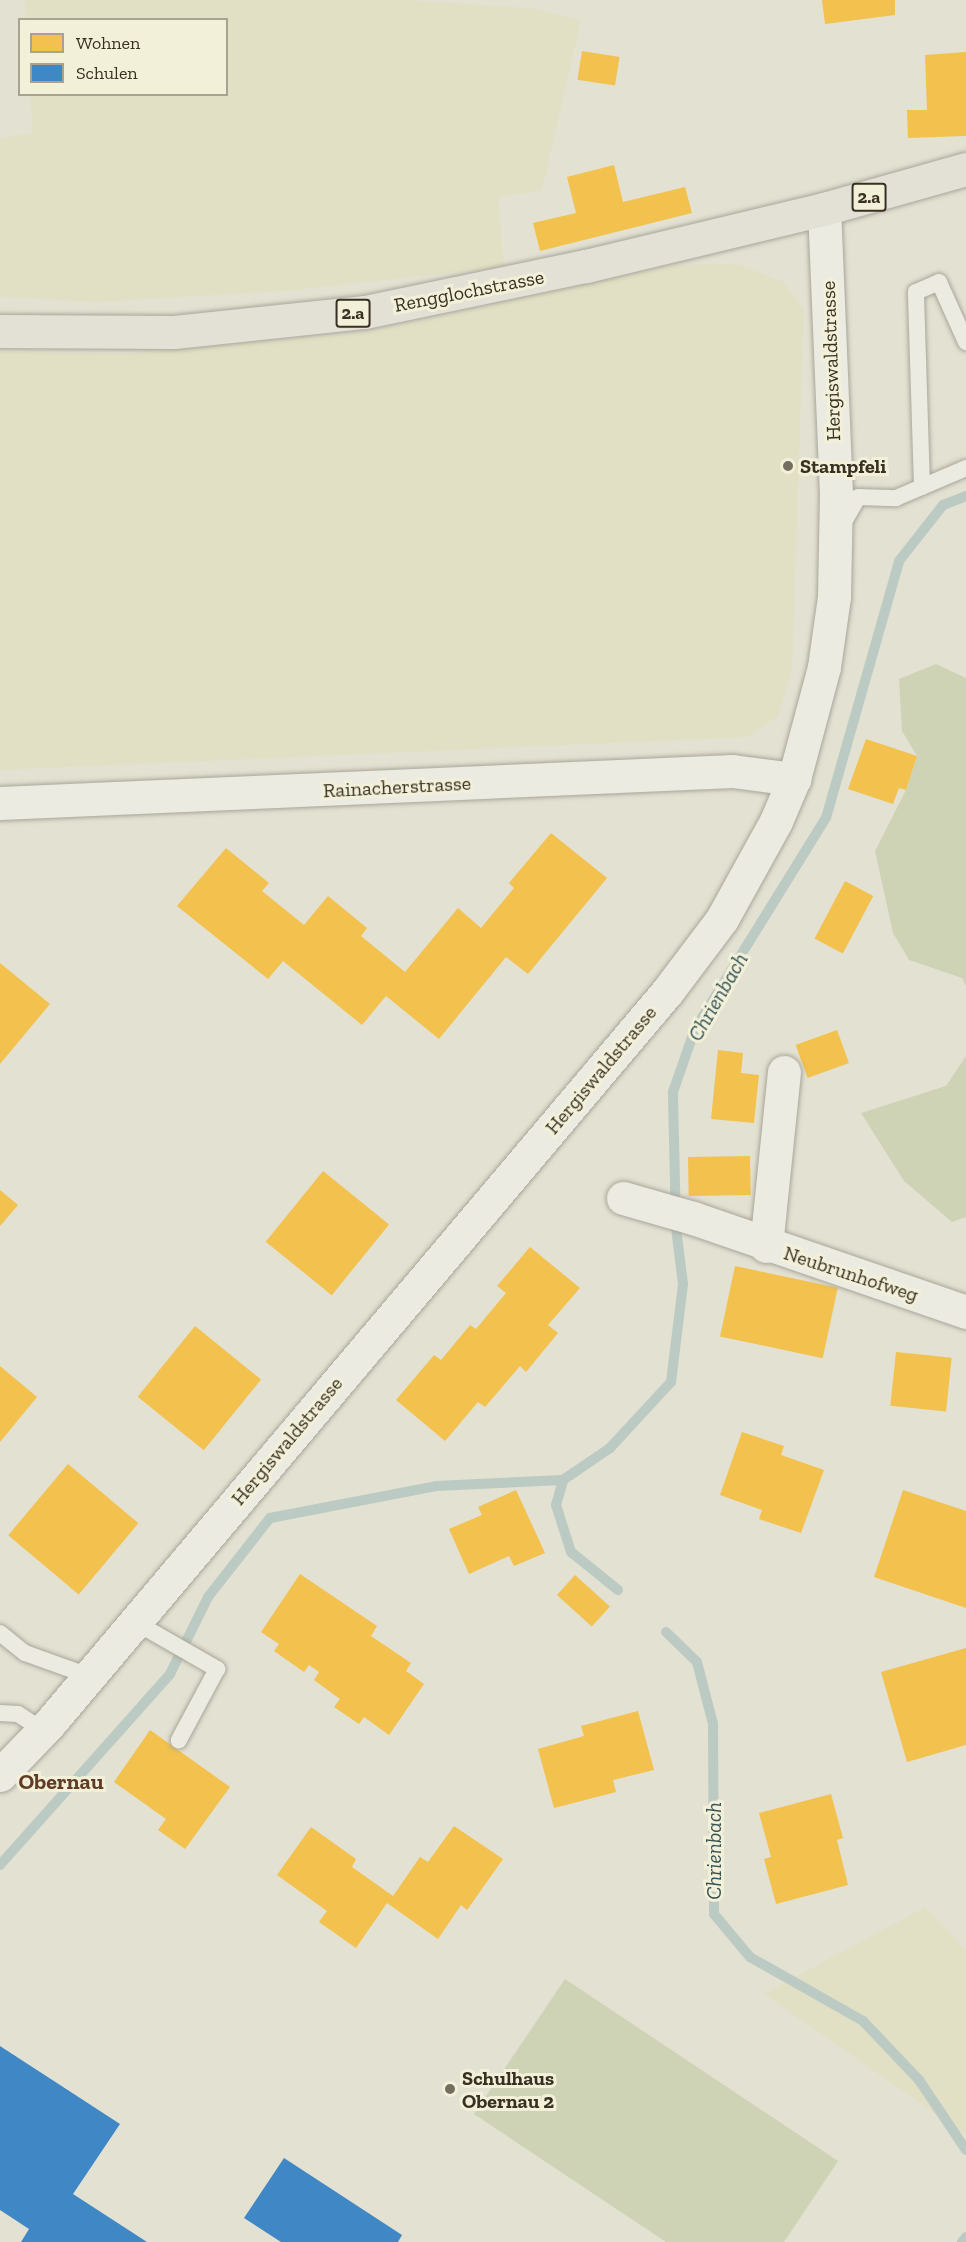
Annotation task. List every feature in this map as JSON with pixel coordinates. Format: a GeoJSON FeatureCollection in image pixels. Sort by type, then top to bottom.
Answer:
{"type":"FeatureCollection","features":[{"type":"Feature","properties":{"kind":"main road","name":"2.a"},"geometry":{"type":"LineString","coordinates":[[824,209],[966,169]]}},
{"type":"Feature","properties":{"kind":"main road","name":"Rengglochstrasse"},"geometry":{"type":"LineString","coordinates":[[0,331],[174,332],[365,312],[516,282],[824,209]]}},
{"type":"Feature","properties":{"kind":"street","name":"Hergiswaldstrasse"},"geometry":{"type":"LineString","coordinates":[[0,1775],[43,1730],[89,1676],[148,1629],[667,992],[722,920],[794,779],[824,667],[834,597],[835,537],[824,209]]}},
{"type":"Feature","properties":{"kind":"street","name":"Rainacherstrasse"},"geometry":{"type":"LineString","coordinates":[[0,803],[732,771],[794,779]]}},
{"type":"Feature","properties":{"kind":"street","name":"Neubrunhofweg"},"geometry":{"type":"LineString","coordinates":[[783,1072],[766,1246],[966,1312]]}},
{"type":"Feature","properties":{"kind":"street"},"geometry":{"type":"LineString","coordinates":[[623,1198],[680,1214],[766,1246]]}},
{"type":"Feature","properties":{"kind":"lane"},"geometry":{"type":"LineString","coordinates":[[922,487],[916,292],[939,282],[966,342]]}},
{"type":"Feature","properties":{"kind":"lane"},"geometry":{"type":"LineString","coordinates":[[835,537],[858,497],[896,498],[966,468]]}},
{"type":"Feature","properties":{"kind":"lane"},"geometry":{"type":"LineString","coordinates":[[148,1629],[217,1669],[178,1740]]}},
{"type":"Feature","properties":{"kind":"lane"},"geometry":{"type":"LineString","coordinates":[[0,1633],[25,1653],[89,1676]]}},
{"type":"Feature","properties":{"kind":"lane"},"geometry":{"type":"LineString","coordinates":[[0,1713],[18,1714],[43,1730]]}},
{"type":"Feature","properties":{"kind":"green space"},"geometry":{"type":"Polygon","coordinates":[[[25,0],[403,0],[529,8],[581,20],[542,190],[498,197],[504,267],[283,291],[98,302],[0,297],[0,138],[33,133],[30,96],[228,96],[228,18],[26,18],[25,0]]]}},
{"type":"Feature","properties":{"kind":"green space"},"geometry":{"type":"Polygon","coordinates":[[[737,264],[782,281],[804,309],[792,671],[778,716],[747,737],[0,770],[0,352],[125,354],[370,332],[674,265],[737,264]]]}},
{"type":"Feature","properties":{"kind":"green space"},"geometry":{"type":"Polygon","coordinates":[[[936,664],[966,678],[966,986],[962,978],[909,960],[893,933],[875,851],[906,790],[917,756],[902,731],[899,679],[936,664]]]}},
{"type":"Feature","properties":{"kind":"green space"},"geometry":{"type":"Polygon","coordinates":[[[966,1056],[966,1217],[952,1222],[904,1181],[861,1113],[946,1086],[966,1056]]]}},
{"type":"Feature","properties":{"kind":"green space"},"geometry":{"type":"Polygon","coordinates":[[[925,1907],[966,1950],[966,2135],[764,1994],[925,1907]]]}},
{"type":"Feature","properties":{"kind":"green space"},"geometry":{"type":"Polygon","coordinates":[[[565,1979],[838,2161],[784,2242],[666,2242],[474,2114],[565,1979]]]}},
{"type":"Feature","properties":{"kind":"building: Wohnen"},"geometry":{"type":"Polygon","coordinates":[[[822,0],[895,0],[895,15],[825,24],[822,0]]]}},
{"type":"Feature","properties":{"kind":"building: Wohnen"},"geometry":{"type":"Polygon","coordinates":[[[582,51],[620,57],[615,86],[577,80],[582,51]]]}},
{"type":"Feature","properties":{"kind":"building: Wohnen"},"geometry":{"type":"Polygon","coordinates":[[[966,52],[966,136],[908,138],[907,110],[927,110],[925,55],[966,52]]]}},
{"type":"Feature","properties":{"kind":"building: Wohnen"},"geometry":{"type":"Polygon","coordinates":[[[614,165],[623,202],[685,187],[692,213],[540,251],[533,223],[576,213],[567,177],[614,165]]]}},
{"type":"Feature","properties":{"kind":"building: Wohnen"},"geometry":{"type":"Polygon","coordinates":[[[866,739],[917,756],[906,790],[899,788],[893,804],[848,789],[866,739]]]}},
{"type":"Feature","properties":{"kind":"building: Wohnen"},"geometry":{"type":"Polygon","coordinates":[[[551,833],[607,878],[528,974],[506,957],[439,1039],[386,996],[362,1025],[283,961],[268,979],[177,906],[226,848],[269,883],[262,891],[304,925],[328,896],[367,928],[361,936],[405,972],[458,908],[481,928],[514,888],[509,883],[551,833]]]}},
{"type":"Feature","properties":{"kind":"building: Wohnen"},"geometry":{"type":"Polygon","coordinates":[[[845,881],[873,896],[843,953],[814,938],[845,881]]]}},
{"type":"Feature","properties":{"kind":"building: Wohnen"},"geometry":{"type":"Polygon","coordinates":[[[0,963],[50,1004],[0,1064],[0,963]]]}},
{"type":"Feature","properties":{"kind":"building: Wohnen"},"geometry":{"type":"Polygon","coordinates":[[[837,1030],[849,1063],[808,1078],[796,1045],[837,1030]]]}},
{"type":"Feature","properties":{"kind":"building: Wohnen"},"geometry":{"type":"Polygon","coordinates":[[[718,1050],[743,1053],[741,1073],[759,1075],[754,1123],[711,1119],[718,1050]]]}},
{"type":"Feature","properties":{"kind":"building: Wohnen"},"geometry":{"type":"Polygon","coordinates":[[[750,1156],[751,1195],[689,1196],[688,1157],[750,1156]]]}},
{"type":"Feature","properties":{"kind":"building: Wohnen"},"geometry":{"type":"Polygon","coordinates":[[[323,1171],[389,1224],[332,1295],[266,1242],[323,1171]]]}},
{"type":"Feature","properties":{"kind":"building: Wohnen"},"geometry":{"type":"Polygon","coordinates":[[[0,1190],[18,1205],[0,1226],[0,1190]]]}},
{"type":"Feature","properties":{"kind":"building: Wohnen"},"geometry":{"type":"Polygon","coordinates":[[[530,1247],[580,1288],[548,1325],[558,1333],[526,1372],[520,1366],[485,1407],[478,1402],[445,1441],[396,1400],[434,1355],[441,1360],[470,1325],[476,1329],[506,1293],[497,1286],[530,1247]]]}},
{"type":"Feature","properties":{"kind":"building: Wohnen"},"geometry":{"type":"Polygon","coordinates":[[[735,1266],[838,1288],[823,1358],[720,1336],[735,1266]]]}},
{"type":"Feature","properties":{"kind":"building: Wohnen"},"geometry":{"type":"Polygon","coordinates":[[[195,1326],[261,1379],[204,1450],[138,1397],[195,1326]]]}},
{"type":"Feature","properties":{"kind":"building: Wohnen"},"geometry":{"type":"Polygon","coordinates":[[[896,1352],[952,1358],[946,1412],[890,1406],[896,1352]]]}},
{"type":"Feature","properties":{"kind":"building: Wohnen"},"geometry":{"type":"Polygon","coordinates":[[[0,1366],[37,1397],[0,1442],[0,1366]]]}},
{"type":"Feature","properties":{"kind":"building: Wohnen"},"geometry":{"type":"Polygon","coordinates":[[[742,1432],[784,1446],[781,1455],[824,1470],[801,1533],[759,1519],[762,1510],[720,1495],[742,1432]]]}},
{"type":"Feature","properties":{"kind":"building: Wohnen"},"geometry":{"type":"Polygon","coordinates":[[[68,1464],[138,1523],[79,1594],[8,1535],[68,1464]]]}},
{"type":"Feature","properties":{"kind":"building: Wohnen"},"geometry":{"type":"Polygon","coordinates":[[[516,1490],[545,1553],[514,1566],[509,1556],[469,1574],[449,1529],[482,1515],[478,1507],[516,1490]]]}},
{"type":"Feature","properties":{"kind":"building: Wohnen"},"geometry":{"type":"Polygon","coordinates":[[[903,1490],[966,1511],[966,1608],[874,1577],[903,1490]]]}},
{"type":"Feature","properties":{"kind":"building: Wohnen"},"geometry":{"type":"Polygon","coordinates":[[[300,1574],[377,1626],[371,1636],[411,1663],[406,1671],[424,1684],[389,1735],[364,1717],[359,1724],[334,1707],[340,1699],[314,1680],[319,1672],[309,1665],[304,1672],[274,1651],[279,1644],[261,1632],[300,1574]]]}},
{"type":"Feature","properties":{"kind":"building: Wohnen"},"geometry":{"type":"Polygon","coordinates":[[[575,1575],[610,1606],[592,1627],[557,1595],[575,1575]]]}},
{"type":"Feature","properties":{"kind":"building: Wohnen"},"geometry":{"type":"Polygon","coordinates":[[[966,1648],[966,1745],[907,1762],[881,1672],[966,1648]]]}},
{"type":"Feature","properties":{"kind":"building: Wohnen"},"geometry":{"type":"Polygon","coordinates":[[[638,1711],[654,1770],[613,1780],[616,1792],[554,1808],[538,1749],[584,1736],[581,1726],[638,1711]]]}},
{"type":"Feature","properties":{"kind":"building: Wohnen"},"geometry":{"type":"Polygon","coordinates":[[[150,1730],[230,1787],[185,1849],[158,1830],[166,1819],[114,1782],[150,1730]]]}},
{"type":"Feature","properties":{"kind":"building: Wohnen"},"geometry":{"type":"Polygon","coordinates":[[[831,1794],[843,1838],[837,1840],[848,1885],[776,1904],[764,1859],[771,1857],[759,1813],[831,1794]]]}},
{"type":"Feature","properties":{"kind":"building: Wohnen"},"geometry":{"type":"Polygon","coordinates":[[[454,1826],[503,1859],[467,1910],[461,1905],[438,1939],[387,1903],[356,1948],[319,1922],[327,1911],[277,1875],[311,1827],[356,1859],[352,1867],[393,1896],[420,1857],[428,1862],[454,1826]]]}},
{"type":"Feature","properties":{"kind":"building: Schulen"},"geometry":{"type":"Polygon","coordinates":[[[0,2046],[120,2124],[73,2194],[147,2242],[21,2242],[29,2229],[0,2210],[0,2046]]]}},
{"type":"Feature","properties":{"kind":"building: Schulen"},"geometry":{"type":"Polygon","coordinates":[[[284,2158],[402,2235],[398,2242],[281,2242],[244,2218],[284,2158]]]}},
{"type":"Feature","properties":{"kind":"waterway","name":"Chrienbach"},"geometry":{"type":"LineString","coordinates":[[618,1590],[571,1552],[556,1505],[563,1480],[610,1448],[671,1382],[683,1284],[676,1228],[673,1092],[695,1029],[826,818],[899,561],[943,505],[966,496]]}},
{"type":"Feature","properties":{"kind":"waterway"},"geometry":{"type":"LineString","coordinates":[[0,1865],[170,1674],[208,1597],[270,1518],[436,1486],[563,1480]]}},
{"type":"Feature","properties":{"kind":"waterway","name":"Chrienbach"},"geometry":{"type":"LineString","coordinates":[[666,1632],[697,1662],[713,1724],[714,1914],[750,1957],[863,2021],[919,2080],[966,2150]]}},
{"type":"Feature","properties":{"kind":"waterway","name":"Chrienbach"},"geometry":{"type":"LineString","coordinates":[[962,2242],[966,2237]]}},
{"type":"Feature","properties":{"kind":"place","name":"Stampfeli"},"geometry":{"type":"Point","coordinates":[788,466]}},
{"type":"Feature","properties":{"kind":"place","name":"Schulhaus Obernau 2"},"geometry":{"type":"Point","coordinates":[450,2089]}},
{"type":"Feature","properties":{"kind":"district","name":"Obernau"},"geometry":{"type":"Point","coordinates":[61,1782]}}]}
